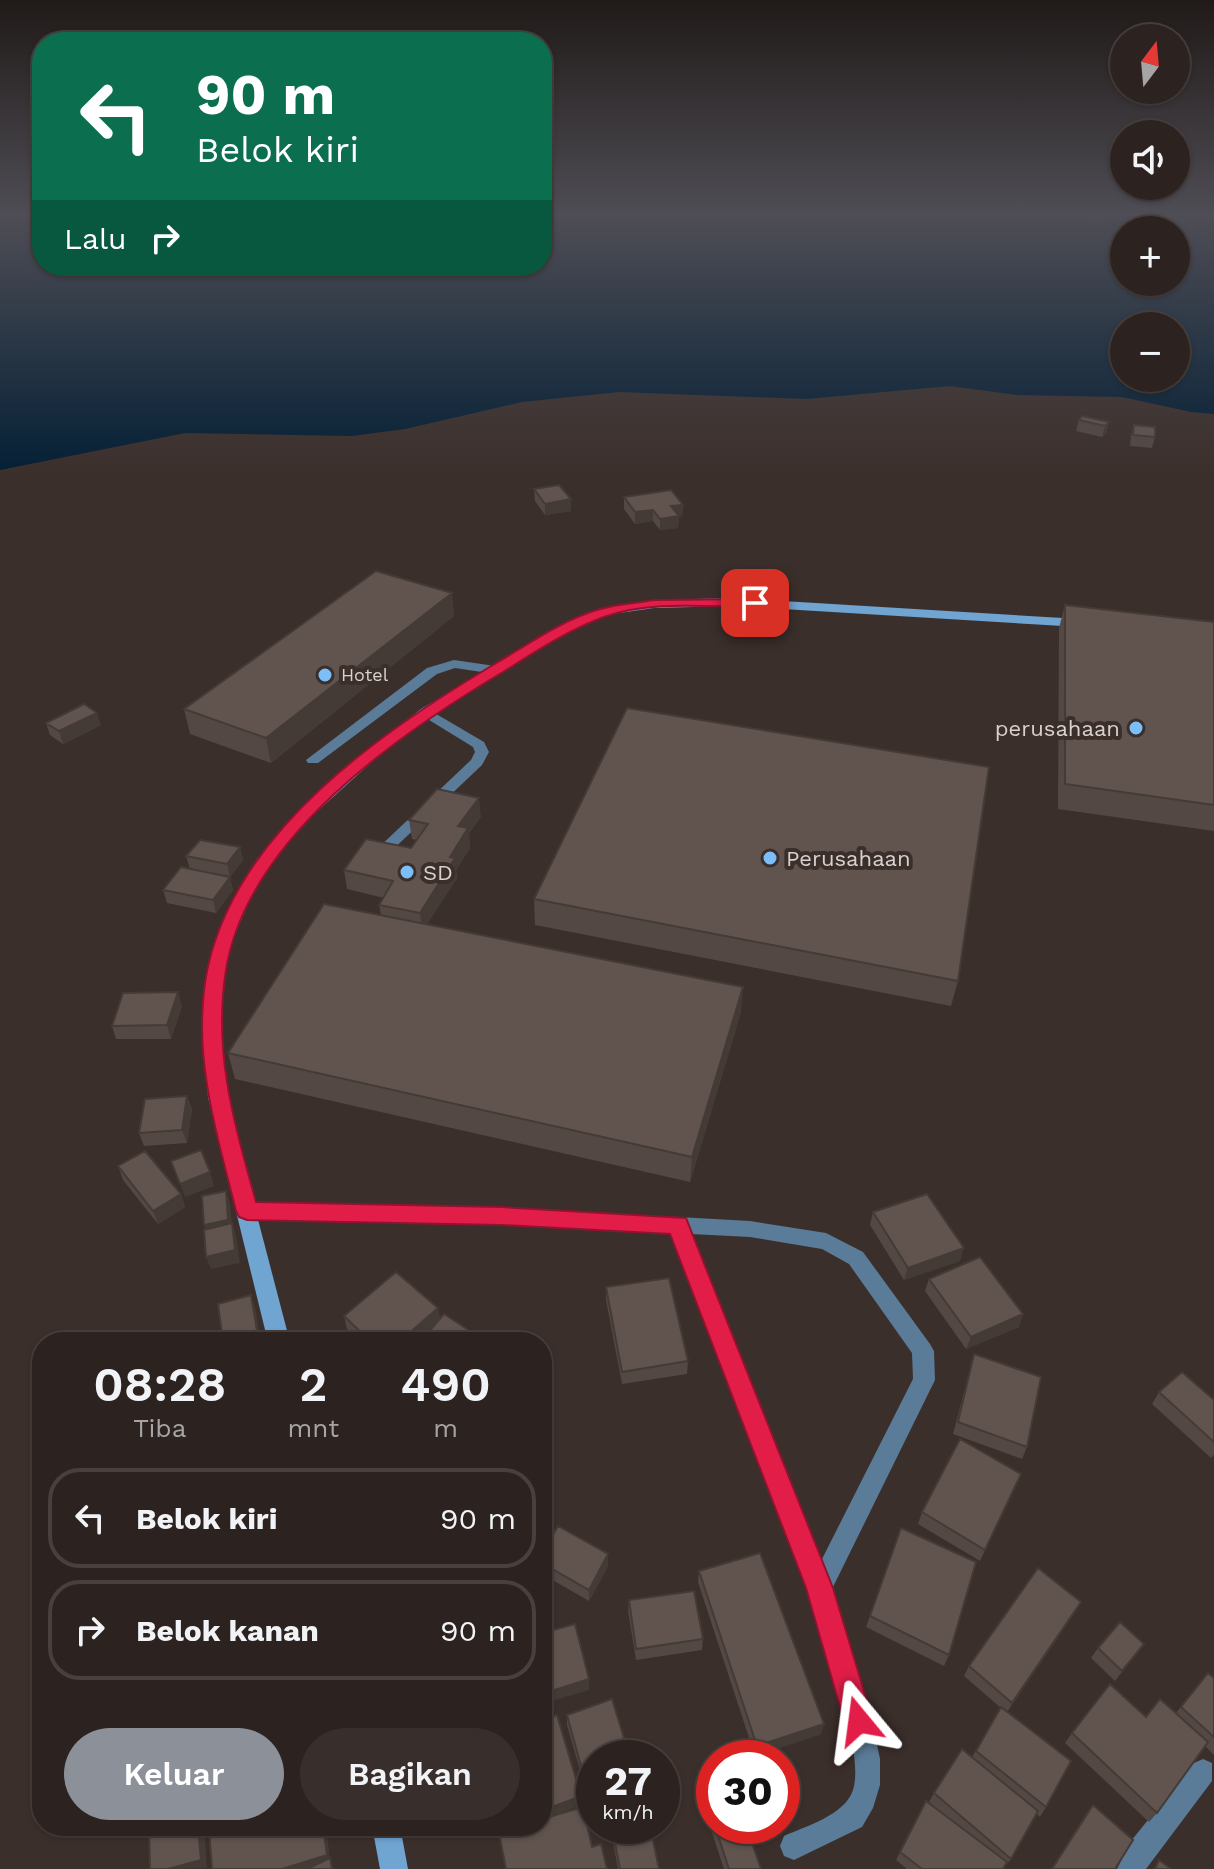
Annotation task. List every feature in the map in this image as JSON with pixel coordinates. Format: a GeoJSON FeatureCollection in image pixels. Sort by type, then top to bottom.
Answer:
{"type":"FeatureCollection","features":[{"type":"Feature","properties":{"kind":"street"},"geometry":{"type":"LineString","coordinates":[[277,1332],[217,1097],[213,1067],[213,993],[223,944],[245,892],[265,859],[297,822],[378,749],[426,712],[495,670],[578,622],[615,609],[654,604],[778,604],[1098,624]]}},
{"type":"Feature","properties":{"kind":"street"},"geometry":{"type":"LineString","coordinates":[[313,760],[432,671],[454,664],[495,670]]}},
{"type":"Feature","properties":{"kind":"street"},"geometry":{"type":"LineString","coordinates":[[381,853],[477,762],[482,752],[479,745],[426,712]]}},
{"type":"Feature","properties":{"kind":"street"},"geometry":{"type":"LineString","coordinates":[[247,1211],[501,1216],[678,1225],[801,1235],[844,1249],[856,1258],[923,1351],[924,1380],[820,1588]]}},
{"type":"Feature","properties":{"kind":"street"},"geometry":{"type":"LineString","coordinates":[[678,1225],[820,1588],[867,1759],[864,1799],[852,1817],[794,1846]]}},
{"type":"Feature","properties":{"kind":"street"},"geometry":{"type":"LineString","coordinates":[[1131,1869],[1141,1851],[1203,1772]]}},
{"type":"Feature","properties":{"kind":"street"},"geometry":{"type":"LineString","coordinates":[[388,1836],[394,1869]]}},
{"type":"Feature","properties":{"kind":"water"},"geometry":{"type":"Polygon","coordinates":[[[0,302],[1214,302],[1214,414],[1122,397],[1017,395],[950,386],[806,399],[619,392],[522,402],[405,429],[352,436],[185,433],[0,470],[0,302]]]}},
{"type":"Feature","properties":{"kind":"building"},"geometry":{"type":"Polygon","coordinates":[[[1082,416],[1109,422],[1105,426],[1079,420],[1082,416]]]}},
{"type":"Feature","properties":{"kind":"building"},"geometry":{"type":"Polygon","coordinates":[[[1134,425],[1155,427],[1155,437],[1133,435],[1134,425]]]}},
{"type":"Feature","properties":{"kind":"building"},"geometry":{"type":"Polygon","coordinates":[[[559,485],[571,499],[545,504],[534,489],[559,485]]]}},
{"type":"Feature","properties":{"kind":"building"},"geometry":{"type":"Polygon","coordinates":[[[671,490],[683,505],[671,506],[679,516],[660,519],[653,510],[635,512],[624,497],[671,490]]]}},
{"type":"Feature","properties":{"kind":"building","name":"Hotel"},"geometry":{"type":"Polygon","coordinates":[[[376,571],[452,593],[266,738],[184,709],[376,571]]]}},
{"type":"Feature","properties":{"kind":"building","name":"perusahaan"},"geometry":{"type":"Polygon","coordinates":[[[1065,605],[1214,622],[1214,805],[1065,784],[1065,605]]]}},
{"type":"Feature","properties":{"kind":"building"},"geometry":{"type":"Polygon","coordinates":[[[84,704],[97,713],[59,731],[46,723],[84,704]]]}},
{"type":"Feature","properties":{"kind":"building","name":"Perusahaan"},"geometry":{"type":"Polygon","coordinates":[[[627,708],[989,767],[958,981],[534,899],[627,708]]]}},
{"type":"Feature","properties":{"kind":"building","name":"SD"},"geometry":{"type":"Polygon","coordinates":[[[437,789],[479,798],[458,826],[468,828],[450,857],[455,858],[420,913],[379,905],[393,881],[344,870],[366,839],[411,848],[428,824],[409,820],[437,789]]]}},
{"type":"Feature","properties":{"kind":"building"},"geometry":{"type":"Polygon","coordinates":[[[200,840],[240,847],[227,864],[186,856],[200,840]]]}},
{"type":"Feature","properties":{"kind":"building"},"geometry":{"type":"Polygon","coordinates":[[[181,867],[230,877],[213,900],[163,890],[181,867]]]}},
{"type":"Feature","properties":{"kind":"building"},"geometry":{"type":"Polygon","coordinates":[[[324,904],[743,987],[692,1157],[228,1053],[324,904]]]}},
{"type":"Feature","properties":{"kind":"building"},"geometry":{"type":"Polygon","coordinates":[[[178,992],[167,1025],[112,1026],[123,993],[178,992]]]}},
{"type":"Feature","properties":{"kind":"building"},"geometry":{"type":"Polygon","coordinates":[[[187,1096],[182,1130],[139,1133],[145,1099],[187,1096]]]}},
{"type":"Feature","properties":{"kind":"building"},"geometry":{"type":"Polygon","coordinates":[[[201,1150],[210,1172],[180,1184],[171,1161],[201,1150]]]}},
{"type":"Feature","properties":{"kind":"building"},"geometry":{"type":"Polygon","coordinates":[[[145,1151],[181,1194],[153,1211],[118,1166],[145,1151]]]}},
{"type":"Feature","properties":{"kind":"building"},"geometry":{"type":"Polygon","coordinates":[[[226,1191],[228,1220],[204,1225],[202,1196],[226,1191]]]}},
{"type":"Feature","properties":{"kind":"building"},"geometry":{"type":"Polygon","coordinates":[[[927,1194],[964,1248],[908,1268],[873,1212],[927,1194]]]}},
{"type":"Feature","properties":{"kind":"building"},"geometry":{"type":"Polygon","coordinates":[[[232,1223],[235,1250],[206,1257],[204,1230],[232,1223]]]}},
{"type":"Feature","properties":{"kind":"building"},"geometry":{"type":"Polygon","coordinates":[[[980,1257],[1023,1314],[971,1337],[929,1279],[980,1257]]]}},
{"type":"Feature","properties":{"kind":"building"},"geometry":{"type":"Polygon","coordinates":[[[396,1272],[438,1308],[410,1332],[361,1332],[344,1316],[396,1272]]]}},
{"type":"Feature","properties":{"kind":"building"},"geometry":{"type":"Polygon","coordinates":[[[669,1278],[688,1361],[622,1372],[606,1287],[669,1278]]]}},
{"type":"Feature","properties":{"kind":"building"},"geometry":{"type":"Polygon","coordinates":[[[251,1295],[257,1332],[222,1332],[218,1304],[251,1295]]]}},
{"type":"Feature","properties":{"kind":"building"},"geometry":{"type":"Polygon","coordinates":[[[444,1314],[471,1332],[429,1332],[444,1314]]]}},
{"type":"Feature","properties":{"kind":"building"},"geometry":{"type":"Polygon","coordinates":[[[974,1354],[1041,1377],[1027,1447],[958,1422],[974,1354]]]}},
{"type":"Feature","properties":{"kind":"building"},"geometry":{"type":"Polygon","coordinates":[[[1182,1372],[1214,1400],[1214,1442],[1159,1392],[1182,1372]]]}},
{"type":"Feature","properties":{"kind":"building"},"geometry":{"type":"Polygon","coordinates":[[[960,1439],[1021,1474],[985,1550],[922,1512],[960,1439]]]}},
{"type":"Feature","properties":{"kind":"building"},"geometry":{"type":"Polygon","coordinates":[[[558,1526],[608,1554],[589,1590],[552,1569],[552,1536],[558,1526]]]}},
{"type":"Feature","properties":{"kind":"building"},"geometry":{"type":"Polygon","coordinates":[[[901,1528],[976,1562],[949,1655],[870,1616],[901,1528]]]}},
{"type":"Feature","properties":{"kind":"building"},"geometry":{"type":"Polygon","coordinates":[[[760,1553],[824,1724],[775,1740],[755,1740],[699,1571],[760,1553]]]}},
{"type":"Feature","properties":{"kind":"building"},"geometry":{"type":"Polygon","coordinates":[[[1038,1568],[1081,1602],[1012,1703],[969,1666],[1038,1568]]]}},
{"type":"Feature","properties":{"kind":"building"},"geometry":{"type":"Polygon","coordinates":[[[694,1591],[703,1639],[636,1649],[629,1600],[694,1591]]]}},
{"type":"Feature","properties":{"kind":"building"},"geometry":{"type":"Polygon","coordinates":[[[1120,1622],[1144,1644],[1122,1671],[1098,1648],[1120,1622]]]}},
{"type":"Feature","properties":{"kind":"building"},"geometry":{"type":"Polygon","coordinates":[[[575,1624],[589,1679],[552,1691],[552,1630],[575,1624]]]}},
{"type":"Feature","properties":{"kind":"building"},"geometry":{"type":"Polygon","coordinates":[[[1208,1673],[1214,1678],[1214,1737],[1181,1707],[1208,1673]]]}},
{"type":"Feature","properties":{"kind":"building"},"geometry":{"type":"Polygon","coordinates":[[[1110,1684],[1146,1717],[1160,1699],[1208,1742],[1157,1813],[1072,1733],[1110,1684]]]}},
{"type":"Feature","properties":{"kind":"building"},"geometry":{"type":"Polygon","coordinates":[[[612,1699],[625,1740],[576,1740],[576,1748],[567,1715],[612,1699]]]}},
{"type":"Feature","properties":{"kind":"building"},"geometry":{"type":"Polygon","coordinates":[[[1001,1707],[1071,1761],[1046,1807],[976,1751],[1001,1707]]]}},
{"type":"Feature","properties":{"kind":"building"},"geometry":{"type":"Polygon","coordinates":[[[557,1715],[576,1779],[576,1798],[552,1807],[552,1717],[557,1715]]]}},
{"type":"Feature","properties":{"kind":"building"},"geometry":{"type":"Polygon","coordinates":[[[962,1749],[1038,1811],[1011,1859],[934,1793],[962,1749]]]}},
{"type":"Feature","properties":{"kind":"building"},"geometry":{"type":"Polygon","coordinates":[[[926,1801],[1007,1862],[1003,1869],[922,1869],[900,1852],[926,1801]]]}},
{"type":"Feature","properties":{"kind":"building"},"geometry":{"type":"Polygon","coordinates":[[[1093,1805],[1133,1840],[1115,1869],[1052,1869],[1093,1805]]]}},
{"type":"Feature","properties":{"kind":"building"},"geometry":{"type":"Polygon","coordinates":[[[576,1809],[576,1844],[591,1844],[592,1847],[601,1844],[607,1869],[506,1869],[500,1836],[552,1836],[552,1816],[576,1809]]]}},
{"type":"Feature","properties":{"kind":"building"},"geometry":{"type":"Polygon","coordinates":[[[149,1836],[199,1836],[201,1860],[168,1869],[150,1869],[149,1836]]]}},
{"type":"Feature","properties":{"kind":"building"},"geometry":{"type":"Polygon","coordinates":[[[210,1836],[324,1836],[327,1855],[282,1869],[212,1869],[210,1836]]]}},
{"type":"Feature","properties":{"kind":"building"},"geometry":{"type":"Polygon","coordinates":[[[615,1844],[654,1844],[659,1869],[620,1869],[615,1844]]]}},
{"type":"Feature","properties":{"kind":"building"},"geometry":{"type":"Polygon","coordinates":[[[721,1844],[752,1844],[761,1869],[729,1869],[721,1844]]]}},
{"type":"Feature","properties":{"kind":"building"},"geometry":{"type":"Polygon","coordinates":[[[330,1858],[332,1869],[307,1869],[330,1858]]]}},
{"type":"Feature","properties":{"kind":"building"},"geometry":{"type":"Polygon","coordinates":[[[1159,1860],[1171,1869],[1155,1869],[1159,1860]]]}},
{"type":"Feature","properties":{"kind":"place","name":"Hotel"},"geometry":{"type":"Point","coordinates":[325,675]}},
{"type":"Feature","properties":{"kind":"place","name":"perusahaan"},"geometry":{"type":"Point","coordinates":[1136,728]}},
{"type":"Feature","properties":{"kind":"place","name":"Perusahaan"},"geometry":{"type":"Point","coordinates":[770,858]}},
{"type":"Feature","properties":{"kind":"place","name":"SD"},"geometry":{"type":"Point","coordinates":[407,872]}},
{"type":"Feature","properties":{"kind":"route"},"geometry":{"type":"LineString","coordinates":[[755,603],[654,604],[603,612],[557,633],[426,712],[378,749],[297,822],[265,859],[245,892],[223,944],[217,969],[211,1025],[213,1067],[217,1097],[247,1211],[501,1216],[678,1225],[820,1588],[859,1721]]}}]}
